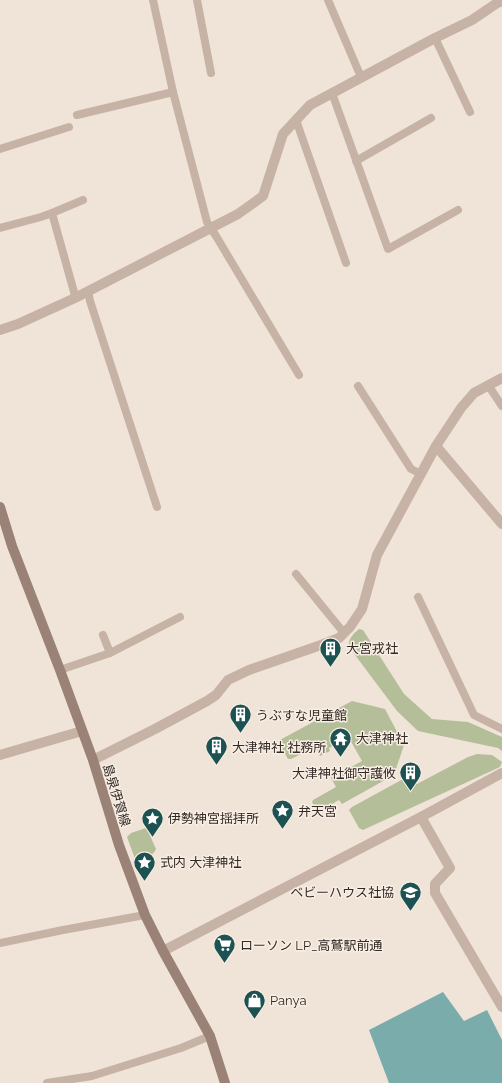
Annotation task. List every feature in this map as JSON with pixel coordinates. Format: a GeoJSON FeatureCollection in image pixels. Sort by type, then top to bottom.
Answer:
{"type":"FeatureCollection","features":[{"type":"Feature","properties":{"kind":"main road","name":"島泉伊賀線"},"geometry":{"type":"LineString","coordinates":[[0,508],[12,546],[93,760],[119,845],[144,916],[210,1036],[225,1083]]}},
{"type":"Feature","properties":{"kind":"street"},"geometry":{"type":"LineString","coordinates":[[0,330],[18,324],[75,298],[238,214],[263,196],[283,134],[310,105],[435,38],[472,20],[498,1]]}},
{"type":"Feature","properties":{"kind":"street"},"geometry":{"type":"LineString","coordinates":[[93,760],[207,701],[216,695],[228,680],[249,670],[322,645],[339,638],[344,634],[350,628],[362,609],[377,555],[436,446],[461,408],[474,393],[502,378]]}},
{"type":"Feature","properties":{"kind":"street"},"geometry":{"type":"LineString","coordinates":[[436,446],[502,524]]}},
{"type":"Feature","properties":{"kind":"street"},"geometry":{"type":"LineString","coordinates":[[0,754],[82,731]]}},
{"type":"Feature","properties":{"kind":"street"},"geometry":{"type":"LineString","coordinates":[[163,951],[421,817],[502,773]]}},
{"type":"Feature","properties":{"kind":"street"},"geometry":{"type":"LineString","coordinates":[[421,817],[450,868],[435,884],[435,893],[502,1008]]}},
{"type":"Feature","properties":{"kind":"lane"},"geometry":{"type":"LineString","coordinates":[[153,0],[173,92],[207,222],[299,375]]}},
{"type":"Feature","properties":{"kind":"lane"},"geometry":{"type":"LineString","coordinates":[[197,0],[211,73]]}},
{"type":"Feature","properties":{"kind":"lane"},"geometry":{"type":"LineString","coordinates":[[328,0],[361,77]]}},
{"type":"Feature","properties":{"kind":"lane"},"geometry":{"type":"LineString","coordinates":[[435,38],[470,112]]}},
{"type":"Feature","properties":{"kind":"lane"},"geometry":{"type":"LineString","coordinates":[[77,115],[173,92]]}},
{"type":"Feature","properties":{"kind":"lane"},"geometry":{"type":"LineString","coordinates":[[332,93],[388,249],[458,210]]}},
{"type":"Feature","properties":{"kind":"lane"},"geometry":{"type":"LineString","coordinates":[[356,161],[431,118]]}},
{"type":"Feature","properties":{"kind":"lane"},"geometry":{"type":"LineString","coordinates":[[296,120],[346,263]]}},
{"type":"Feature","properties":{"kind":"lane"},"geometry":{"type":"LineString","coordinates":[[0,149],[69,127]]}},
{"type":"Feature","properties":{"kind":"lane"},"geometry":{"type":"LineString","coordinates":[[0,228],[41,217],[83,200]]}},
{"type":"Feature","properties":{"kind":"lane"},"geometry":{"type":"LineString","coordinates":[[52,213],[75,298]]}},
{"type":"Feature","properties":{"kind":"lane"},"geometry":{"type":"LineString","coordinates":[[88,291],[157,507]]}},
{"type":"Feature","properties":{"kind":"lane"},"geometry":{"type":"LineString","coordinates":[[358,386],[411,470],[421,474]]}},
{"type":"Feature","properties":{"kind":"lane"},"geometry":{"type":"LineString","coordinates":[[488,386],[502,406]]}},
{"type":"Feature","properties":{"kind":"lane"},"geometry":{"type":"LineString","coordinates":[[296,574],[344,634]]}},
{"type":"Feature","properties":{"kind":"lane"},"geometry":{"type":"LineString","coordinates":[[418,597],[474,715],[502,729]]}},
{"type":"Feature","properties":{"kind":"lane"},"geometry":{"type":"LineString","coordinates":[[60,670],[110,653],[180,617]]}},
{"type":"Feature","properties":{"kind":"lane"},"geometry":{"type":"LineString","coordinates":[[103,635],[110,653]]}},
{"type":"Feature","properties":{"kind":"lane"},"geometry":{"type":"LineString","coordinates":[[0,943],[144,916]]}},
{"type":"Feature","properties":{"kind":"lane"},"geometry":{"type":"LineString","coordinates":[[47,1083],[92,1076],[174,1050],[210,1036]]}},
{"type":"Feature","properties":{"kind":"green space"},"geometry":{"type":"Polygon","coordinates":[[[359,629],[363,630],[404,694],[432,719],[468,722],[502,737],[502,751],[498,748],[418,731],[397,711],[349,647],[351,637],[359,629]]]}},
{"type":"Feature","properties":{"kind":"green space"},"geometry":{"type":"Polygon","coordinates":[[[352,701],[385,709],[404,745],[394,775],[342,804],[339,800],[320,811],[316,810],[312,802],[313,800],[336,787],[330,776],[341,770],[342,772],[362,761],[349,738],[329,748],[330,751],[320,756],[315,747],[291,759],[288,759],[278,741],[352,701]]]}},
{"type":"Feature","properties":{"kind":"green space"},"geometry":{"type":"Polygon","coordinates":[[[477,754],[492,755],[502,762],[500,767],[363,830],[359,828],[349,810],[405,778],[410,782],[417,784],[468,757],[477,754]]]}},
{"type":"Feature","properties":{"kind":"green space"},"geometry":{"type":"Polygon","coordinates":[[[146,828],[156,849],[151,855],[139,861],[135,859],[127,837],[131,833],[146,828]]]}},
{"type":"Feature","properties":{"kind":"water"},"geometry":{"type":"Polygon","coordinates":[[[443,992],[464,1021],[487,1010],[502,1040],[502,1083],[389,1083],[369,1030],[443,992]]]}},
{"type":"Feature","properties":{"kind":"place","name":"大宮戎社"},"geometry":{"type":"Point","coordinates":[330,668]}},
{"type":"Feature","properties":{"kind":"place","name":"うぶすな児童館"},"geometry":{"type":"Point","coordinates":[241,734]}},
{"type":"Feature","properties":{"kind":"place","name":"大津神社"},"geometry":{"type":"Point","coordinates":[341,758]}},
{"type":"Feature","properties":{"kind":"place","name":"大津神社 社務所"},"geometry":{"type":"Point","coordinates":[217,766]}},
{"type":"Feature","properties":{"kind":"place","name":"大津神社御守護攸"},"geometry":{"type":"Point","coordinates":[411,792]}},
{"type":"Feature","properties":{"kind":"place","name":"弁天宮"},"geometry":{"type":"Point","coordinates":[283,830]}},
{"type":"Feature","properties":{"kind":"place","name":"伊勢神宮揺拝所"},"geometry":{"type":"Point","coordinates":[152,838]}},
{"type":"Feature","properties":{"kind":"place","name":"式内 大津神社"},"geometry":{"type":"Point","coordinates":[144,882]}},
{"type":"Feature","properties":{"kind":"place","name":"ベビーハウス社協"},"geometry":{"type":"Point","coordinates":[410,912]}},
{"type":"Feature","properties":{"kind":"place","name":"ローソン LP_高鷲駅前通"},"geometry":{"type":"Point","coordinates":[225,964]}},
{"type":"Feature","properties":{"kind":"place","name":"Panya"},"geometry":{"type":"Point","coordinates":[254,1020]}}]}
